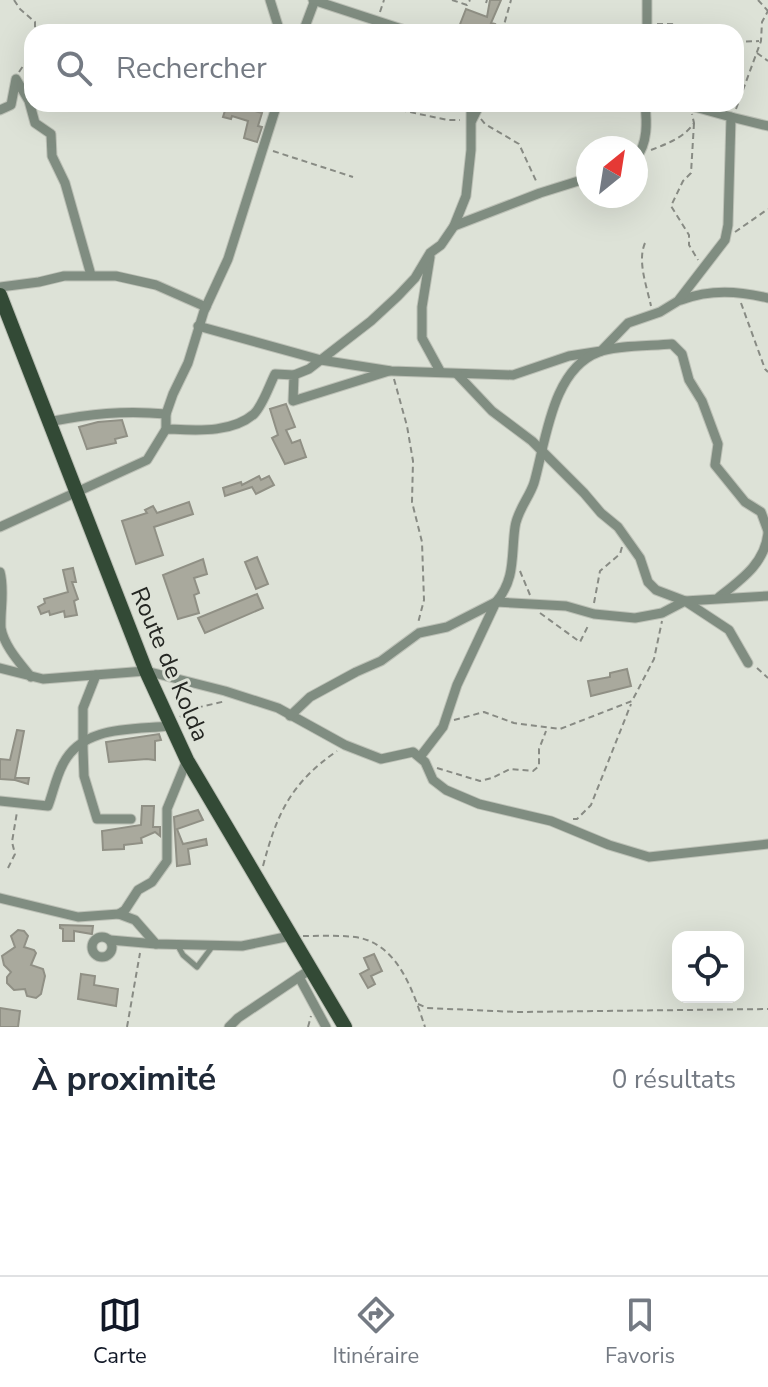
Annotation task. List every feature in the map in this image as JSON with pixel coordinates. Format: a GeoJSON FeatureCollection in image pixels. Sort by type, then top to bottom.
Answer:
{"type":"FeatureCollection","features":[{"type":"Feature","properties":{"kind":"main road","name":"Route de Kolda"},"geometry":{"type":"LineString","coordinates":[[0,295],[170,726],[290,936],[305,973],[345,1027]]}},
{"type":"Feature","properties":{"kind":"street"},"geometry":{"type":"LineString","coordinates":[[270,0],[278,24]]}},
{"type":"Feature","properties":{"kind":"street"},"geometry":{"type":"LineString","coordinates":[[306,24],[314,0],[388,24]]}},
{"type":"Feature","properties":{"kind":"street"},"geometry":{"type":"LineString","coordinates":[[647,0],[647,24]]}},
{"type":"Feature","properties":{"kind":"street"},"geometry":{"type":"LineString","coordinates":[[0,110],[11,105],[16,79]]}},
{"type":"Feature","properties":{"kind":"street"},"geometry":{"type":"LineString","coordinates":[[16,79],[24,93]]}},
{"type":"Feature","properties":{"kind":"street"},"geometry":{"type":"LineString","coordinates":[[32,112],[35,123],[51,134],[52,156],[65,183],[91,275]]}},
{"type":"Feature","properties":{"kind":"street"},"geometry":{"type":"LineString","coordinates":[[0,527],[147,460],[166,429],[166,414],[188,363],[198,326],[228,259],[275,112]]}},
{"type":"Feature","properties":{"kind":"street"},"geometry":{"type":"LineString","coordinates":[[166,429],[208,430],[239,423],[255,413],[275,374],[294,375],[309,369],[398,296],[454,226],[466,196],[475,112]]}},
{"type":"Feature","properties":{"kind":"street"},"geometry":{"type":"LineString","coordinates":[[644,136],[646,112]]}},
{"type":"Feature","properties":{"kind":"street"},"geometry":{"type":"LineString","coordinates":[[714,112],[768,126]]}},
{"type":"Feature","properties":{"kind":"street"},"geometry":{"type":"LineString","coordinates":[[678,301],[725,240],[731,117]]}},
{"type":"Feature","properties":{"kind":"street"},"geometry":{"type":"LineString","coordinates":[[454,226],[576,182]]}},
{"type":"Feature","properties":{"kind":"street"},"geometry":{"type":"LineString","coordinates":[[430,253],[422,307],[422,338],[440,371]]}},
{"type":"Feature","properties":{"kind":"street"},"geometry":{"type":"LineString","coordinates":[[0,287],[64,276],[116,276],[156,285],[206,307]]}},
{"type":"Feature","properties":{"kind":"street"},"geometry":{"type":"LineString","coordinates":[[422,759],[443,727],[457,685],[512,575],[515,525],[534,484],[540,449],[559,397],[575,365],[601,351],[628,323],[653,315],[678,301],[696,295],[737,291],[768,298]]}},
{"type":"Feature","properties":{"kind":"street"},"geometry":{"type":"LineString","coordinates":[[198,326],[321,360],[391,371],[457,374],[513,375],[569,356],[672,344],[682,354],[689,380],[702,401],[718,444],[715,465],[745,502],[761,512],[768,532],[767,548],[751,572],[718,598]]}},
{"type":"Feature","properties":{"kind":"street"},"geometry":{"type":"LineString","coordinates":[[294,375],[293,401],[391,371]]}},
{"type":"Feature","properties":{"kind":"street"},"geometry":{"type":"LineString","coordinates":[[457,374],[492,411],[540,449],[618,527],[640,558],[648,582],[656,590],[685,601],[729,630],[748,663]]}},
{"type":"Feature","properties":{"kind":"street"},"geometry":{"type":"LineString","coordinates":[[48,422],[129,410],[166,414]]}},
{"type":"Feature","properties":{"kind":"street"},"geometry":{"type":"LineString","coordinates":[[0,572],[1,630],[13,655],[31,677]]}},
{"type":"Feature","properties":{"kind":"street"},"geometry":{"type":"LineString","coordinates":[[290,716],[310,697],[381,661],[419,633],[447,627],[496,602],[566,606],[594,614],[635,618],[662,613],[685,601],[768,596]]}},
{"type":"Feature","properties":{"kind":"street"},"geometry":{"type":"LineString","coordinates":[[0,668],[31,677],[56,679],[146,671],[243,697],[278,708],[345,745],[381,759],[413,752],[422,759],[433,780],[446,790],[479,804],[551,821],[609,845],[649,857],[768,844]]}},
{"type":"Feature","properties":{"kind":"street"},"geometry":{"type":"LineString","coordinates":[[96,675],[83,708],[84,776],[97,819],[131,819]]}},
{"type":"Feature","properties":{"kind":"street"},"geometry":{"type":"LineString","coordinates":[[0,801],[48,806],[63,764],[85,738],[113,731],[170,726]]}},
{"type":"Feature","properties":{"kind":"street"},"geometry":{"type":"LineString","coordinates":[[119,914],[138,890],[152,882],[167,861],[167,809],[187,760]]}},
{"type":"Feature","properties":{"kind":"street"},"geometry":{"type":"LineString","coordinates":[[0,898],[78,917],[119,914],[135,920],[156,944]]}},
{"type":"Feature","properties":{"kind":"street"},"geometry":{"type":"LineString","coordinates":[[110,940],[242,946],[290,936]]}},
{"type":"Feature","properties":{"kind":"street"},"geometry":{"type":"LineString","coordinates":[[229,1027],[305,973],[326,1027]]}},
{"type":"Feature","properties":{"kind":"lane"},"geometry":{"type":"LineString","coordinates":[[178,945],[183,955],[197,967],[213,946]]}},
{"type":"Feature","properties":{"kind":"path"},"geometry":{"type":"LineString","coordinates":[[14,0],[35,24]]}},
{"type":"Feature","properties":{"kind":"path"},"geometry":{"type":"LineString","coordinates":[[376,20],[384,0]]}},
{"type":"Feature","properties":{"kind":"path"},"geometry":{"type":"LineString","coordinates":[[452,0],[467,5],[470,0]]}},
{"type":"Feature","properties":{"kind":"path"},"geometry":{"type":"LineString","coordinates":[[504,24],[511,0]]}},
{"type":"Feature","properties":{"kind":"path"},"geometry":{"type":"LineString","coordinates":[[744,90],[761,41],[762,22],[768,11],[758,0]]}},
{"type":"Feature","properties":{"kind":"path"},"geometry":{"type":"LineString","coordinates":[[744,42],[761,41]]}},
{"type":"Feature","properties":{"kind":"path"},"geometry":{"type":"LineString","coordinates":[[756,52],[768,61]]}},
{"type":"Feature","properties":{"kind":"path"},"geometry":{"type":"LineString","coordinates":[[16,79],[24,66]]}},
{"type":"Feature","properties":{"kind":"path"},"geometry":{"type":"LineString","coordinates":[[410,112],[448,120],[470,112]]}},
{"type":"Feature","properties":{"kind":"path"},"geometry":{"type":"LineString","coordinates":[[476,112],[485,124],[496,128],[520,146],[540,193]]}},
{"type":"Feature","properties":{"kind":"path"},"geometry":{"type":"LineString","coordinates":[[689,112],[694,123],[691,173],[683,181],[671,206],[689,235],[689,245],[701,272]]}},
{"type":"Feature","properties":{"kind":"path"},"geometry":{"type":"LineString","coordinates":[[731,117],[735,112]]}},
{"type":"Feature","properties":{"kind":"path"},"geometry":{"type":"LineString","coordinates":[[648,152],[671,142],[694,123]]}},
{"type":"Feature","properties":{"kind":"path"},"geometry":{"type":"LineString","coordinates":[[264,149],[353,177]]}},
{"type":"Feature","properties":{"kind":"path"},"geometry":{"type":"LineString","coordinates":[[725,240],[768,209]]}},
{"type":"Feature","properties":{"kind":"path"},"geometry":{"type":"LineString","coordinates":[[645,243],[643,265],[653,315]]}},
{"type":"Feature","properties":{"kind":"path"},"geometry":{"type":"LineString","coordinates":[[737,291],[768,372]]}},
{"type":"Feature","properties":{"kind":"path"},"geometry":{"type":"LineString","coordinates":[[391,371],[407,426],[415,473],[412,502],[422,542],[424,600],[418,619],[419,633]]}},
{"type":"Feature","properties":{"kind":"path"},"geometry":{"type":"LineString","coordinates":[[514,551],[524,587],[535,603],[534,609],[580,642],[594,614],[600,571],[620,554],[624,538]]}},
{"type":"Feature","properties":{"kind":"path"},"geometry":{"type":"LineString","coordinates":[[551,821],[577,819],[591,805],[632,701],[654,659],[662,613]]}},
{"type":"Feature","properties":{"kind":"path"},"geometry":{"type":"LineString","coordinates":[[748,663],[768,678]]}},
{"type":"Feature","properties":{"kind":"path"},"geometry":{"type":"LineString","coordinates":[[170,726],[187,710],[243,697]]}},
{"type":"Feature","properties":{"kind":"path"},"geometry":{"type":"LineString","coordinates":[[443,727],[457,718],[484,712],[514,723],[560,729],[632,701]]}},
{"type":"Feature","properties":{"kind":"path"},"geometry":{"type":"LineString","coordinates":[[422,759],[439,769],[480,781],[510,769],[533,771],[539,766],[539,749],[547,729]]}},
{"type":"Feature","properties":{"kind":"path"},"geometry":{"type":"LineString","coordinates":[[259,882],[274,824],[299,782],[345,745]]}},
{"type":"Feature","properties":{"kind":"path"},"geometry":{"type":"LineString","coordinates":[[8,868],[15,854],[12,842],[18,804]]}},
{"type":"Feature","properties":{"kind":"path"},"geometry":{"type":"LineString","coordinates":[[290,936],[357,937],[385,949],[401,968],[425,1027]]}},
{"type":"Feature","properties":{"kind":"path"},"geometry":{"type":"LineString","coordinates":[[127,1027],[143,943]]}},
{"type":"Feature","properties":{"kind":"path"},"geometry":{"type":"LineString","coordinates":[[418,1004],[427,1008],[517,1012],[768,1009]]}},
{"type":"Feature","properties":{"kind":"building"},"geometry":{"type":"Polygon","coordinates":[[[490,0],[501,0],[491,23],[495,24],[460,24],[466,9],[487,17],[490,0]]]}},
{"type":"Feature","properties":{"kind":"building"},"geometry":{"type":"Polygon","coordinates":[[[225,112],[262,113],[257,142],[244,138],[248,121],[232,116],[231,119],[223,117],[225,112]]]}},
{"type":"Feature","properties":{"kind":"building"},"geometry":{"type":"Polygon","coordinates":[[[286,404],[295,427],[286,430],[292,443],[300,440],[306,457],[285,464],[272,438],[278,435],[270,409],[286,404]]]}},
{"type":"Feature","properties":{"kind":"building"},"geometry":{"type":"Polygon","coordinates":[[[122,420],[127,436],[115,439],[116,443],[87,449],[79,427],[122,420]]]}},
{"type":"Feature","properties":{"kind":"building"},"geometry":{"type":"Polygon","coordinates":[[[259,476],[261,480],[269,476],[274,485],[256,494],[252,487],[225,496],[223,488],[241,482],[242,485],[259,476]]]}},
{"type":"Feature","properties":{"kind":"building"},"geometry":{"type":"Polygon","coordinates":[[[189,502],[193,514],[154,527],[163,555],[136,564],[122,521],[147,513],[145,510],[153,506],[157,513],[189,502]]]}},
{"type":"Feature","properties":{"kind":"building"},"geometry":{"type":"Polygon","coordinates":[[[257,557],[268,584],[256,589],[245,562],[257,557]]]}},
{"type":"Feature","properties":{"kind":"building"},"geometry":{"type":"Polygon","coordinates":[[[203,559],[207,574],[194,578],[199,593],[194,595],[199,613],[178,619],[163,575],[203,559]]]}},
{"type":"Feature","properties":{"kind":"building"},"geometry":{"type":"Polygon","coordinates":[[[73,568],[77,615],[65,617],[64,611],[41,614],[38,607],[45,603],[44,599],[68,592],[63,570],[73,568]]]}},
{"type":"Feature","properties":{"kind":"building"},"geometry":{"type":"Polygon","coordinates":[[[257,594],[263,608],[205,633],[198,618],[257,594]]]}},
{"type":"Feature","properties":{"kind":"building"},"geometry":{"type":"Polygon","coordinates":[[[627,669],[631,686],[591,696],[588,681],[610,677],[610,673],[627,669]]]}},
{"type":"Feature","properties":{"kind":"building"},"geometry":{"type":"Polygon","coordinates":[[[17,730],[24,731],[15,778],[29,778],[28,784],[0,779],[0,759],[10,760],[17,730]]]}},
{"type":"Feature","properties":{"kind":"building"},"geometry":{"type":"Polygon","coordinates":[[[159,734],[161,740],[155,741],[155,760],[109,762],[106,742],[159,734]]]}},
{"type":"Feature","properties":{"kind":"building"},"geometry":{"type":"Polygon","coordinates":[[[142,806],[154,806],[153,827],[160,827],[160,836],[155,832],[141,838],[142,843],[124,845],[124,849],[103,850],[102,831],[141,825],[142,806]]]}},
{"type":"Feature","properties":{"kind":"building"},"geometry":{"type":"Polygon","coordinates":[[[198,810],[203,820],[177,829],[183,844],[206,839],[207,845],[188,849],[190,864],[177,866],[174,817],[198,810]]]}},
{"type":"Feature","properties":{"kind":"building"},"geometry":{"type":"Polygon","coordinates":[[[60,925],[93,926],[92,934],[74,931],[74,941],[63,941],[60,925]]]}},
{"type":"Feature","properties":{"kind":"building"},"geometry":{"type":"Polygon","coordinates":[[[18,930],[28,936],[24,947],[36,953],[31,965],[43,969],[45,976],[41,994],[36,998],[27,996],[25,989],[14,990],[7,983],[11,972],[4,965],[2,956],[15,947],[11,936],[18,930]]]}},
{"type":"Feature","properties":{"kind":"building"},"geometry":{"type":"Polygon","coordinates":[[[374,954],[382,971],[371,976],[375,984],[368,988],[360,974],[369,969],[364,958],[374,954]]]}},
{"type":"Feature","properties":{"kind":"building"},"geometry":{"type":"Polygon","coordinates":[[[81,974],[95,976],[94,985],[118,989],[116,1006],[78,999],[81,974]]]}},
{"type":"Feature","properties":{"kind":"building"},"geometry":{"type":"Polygon","coordinates":[[[0,1008],[20,1011],[18,1027],[0,1027],[0,1008]]]}}]}
